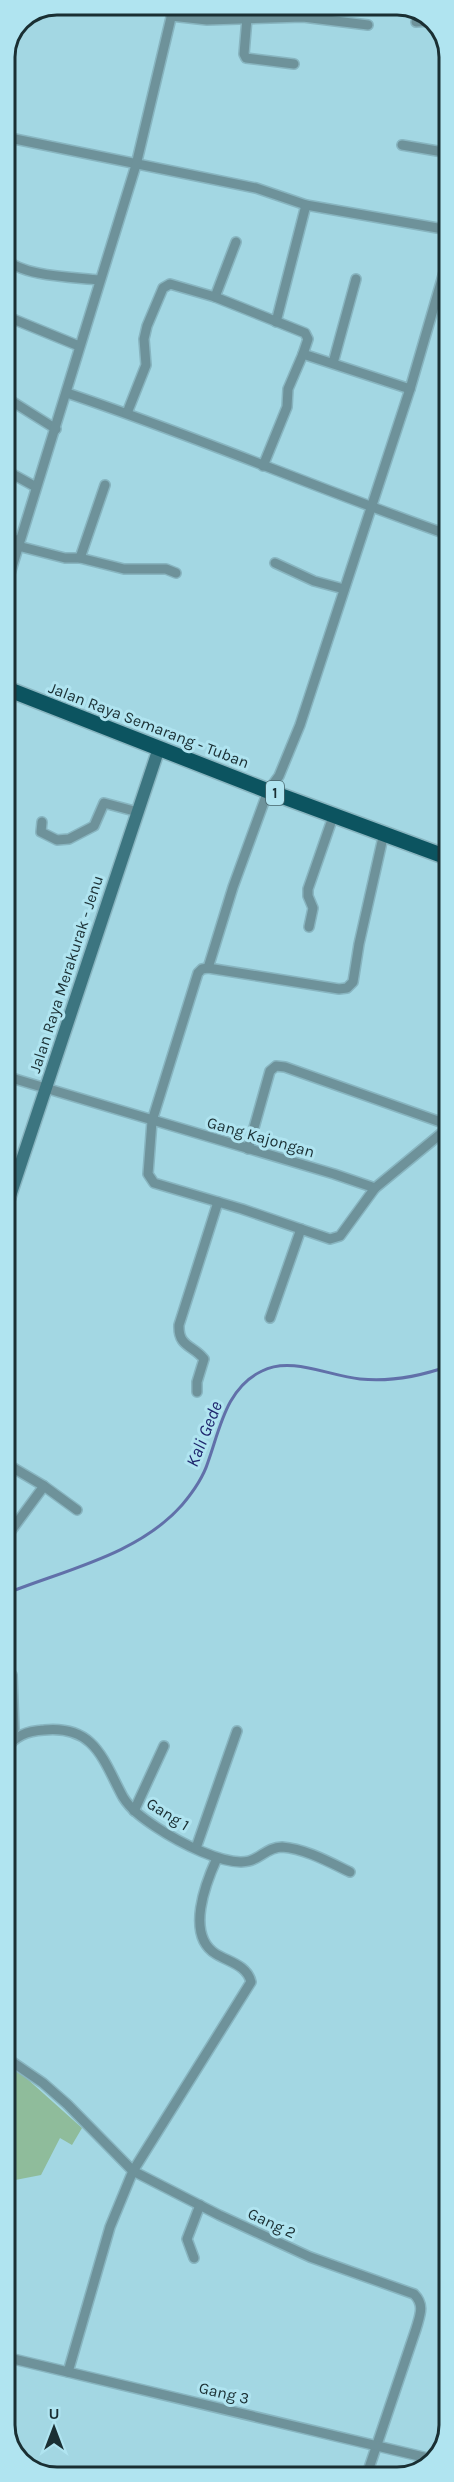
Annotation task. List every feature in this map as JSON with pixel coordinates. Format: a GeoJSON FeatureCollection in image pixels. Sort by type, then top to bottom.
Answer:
{"type":"FeatureCollection","features":[{"type":"Feature","properties":{"kind":"highway","name":"Jalan Raya Semarang - Tuban"},"geometry":{"type":"LineString","coordinates":[[15,692],[268,791],[439,854]]}},
{"type":"Feature","properties":{"kind":"main road","name":"Jalan Raya Merakurak - Jenu"},"geometry":{"type":"LineString","coordinates":[[15,1180],[159,748]]}},
{"type":"Feature","properties":{"kind":"street"},"geometry":{"type":"LineString","coordinates":[[15,556],[136,165],[171,16],[200,20],[303,17],[368,25]]}},
{"type":"Feature","properties":{"kind":"street"},"geometry":{"type":"LineString","coordinates":[[247,18],[244,54],[246,58],[294,64]]}},
{"type":"Feature","properties":{"kind":"street"},"geometry":{"type":"LineString","coordinates":[[15,140],[256,188],[306,205],[439,228]]}},
{"type":"Feature","properties":{"kind":"street"},"geometry":{"type":"LineString","coordinates":[[402,145],[439,151]]}},
{"type":"Feature","properties":{"kind":"street"},"geometry":{"type":"LineString","coordinates":[[276,322],[306,205]]}},
{"type":"Feature","properties":{"kind":"street"},"geometry":{"type":"LineString","coordinates":[[215,297],[236,242]]}},
{"type":"Feature","properties":{"kind":"street"},"geometry":{"type":"LineString","coordinates":[[15,266],[41,273],[99,280]]}},
{"type":"Feature","properties":{"kind":"street"},"geometry":{"type":"LineString","coordinates":[[333,363],[356,279]]}},
{"type":"Feature","properties":{"kind":"street"},"geometry":{"type":"LineString","coordinates":[[127,413],[144,370],[144,339],[147,326],[163,288],[170,284],[215,297],[307,336],[303,354],[288,389],[287,407],[263,466]]}},
{"type":"Feature","properties":{"kind":"street"},"geometry":{"type":"LineString","coordinates":[[208,968],[225,909],[268,791],[279,776],[297,734],[410,390],[439,290]]}},
{"type":"Feature","properties":{"kind":"street"},"geometry":{"type":"LineString","coordinates":[[15,320],[79,346]]}},
{"type":"Feature","properties":{"kind":"street"},"geometry":{"type":"LineString","coordinates":[[303,354],[410,390]]}},
{"type":"Feature","properties":{"kind":"street"},"geometry":{"type":"LineString","coordinates":[[67,393],[127,413],[439,531]]}},
{"type":"Feature","properties":{"kind":"street"},"geometry":{"type":"LineString","coordinates":[[15,403],[56,429]]}},
{"type":"Feature","properties":{"kind":"street"},"geometry":{"type":"LineString","coordinates":[[15,475],[36,487]]}},
{"type":"Feature","properties":{"kind":"street"},"geometry":{"type":"LineString","coordinates":[[80,558],[105,485]]}},
{"type":"Feature","properties":{"kind":"street"},"geometry":{"type":"LineString","coordinates":[[15,542],[65,558],[80,558],[124,568],[166,569],[176,573]]}},
{"type":"Feature","properties":{"kind":"street"},"geometry":{"type":"LineString","coordinates":[[275,563],[314,581],[344,589]]}},
{"type":"Feature","properties":{"kind":"street"},"geometry":{"type":"LineString","coordinates":[[42,822],[41,832],[52,839],[65,841],[94,826],[104,803],[138,812]]}},
{"type":"Feature","properties":{"kind":"street"},"geometry":{"type":"LineString","coordinates":[[309,927],[313,908],[308,889],[334,814]]}},
{"type":"Feature","properties":{"kind":"street"},"geometry":{"type":"LineString","coordinates":[[384,833],[353,981],[347,988],[339,989],[208,968],[198,973],[152,1121],[148,1174],[154,1183],[330,1239],[340,1236],[375,1188],[439,1137]]}},
{"type":"Feature","properties":{"kind":"street"},"geometry":{"type":"LineString","coordinates":[[248,1149],[270,1071],[276,1066],[285,1067],[439,1122]]}},
{"type":"Feature","properties":{"kind":"street","name":"Gang Kajongan"},"geometry":{"type":"LineString","coordinates":[[15,1079],[375,1188]]}},
{"type":"Feature","properties":{"kind":"street"},"geometry":{"type":"LineString","coordinates":[[197,1392],[197,1382],[204,1359],[183,1342],[179,1335],[180,1325],[218,1202]]}},
{"type":"Feature","properties":{"kind":"street"},"geometry":{"type":"LineString","coordinates":[[270,1318],[301,1228]]}},
{"type":"Feature","properties":{"kind":"street"},"geometry":{"type":"LineString","coordinates":[[15,1469],[77,1510]]}},
{"type":"Feature","properties":{"kind":"street"},"geometry":{"type":"LineString","coordinates":[[15,1525],[44,1486]]}},
{"type":"Feature","properties":{"kind":"street","name":"Gang 1"},"geometry":{"type":"LineString","coordinates":[[15,1737],[35,1730],[55,1729],[74,1733],[100,1751],[124,1798],[134,1811],[159,1829],[217,1858],[246,1862],[267,1850],[280,1847],[307,1853],[350,1872]]}},
{"type":"Feature","properties":{"kind":"street"},"geometry":{"type":"LineString","coordinates":[[196,1848],[237,1731]]}},
{"type":"Feature","properties":{"kind":"street"},"geometry":{"type":"LineString","coordinates":[[134,1811],[164,1746]]}},
{"type":"Feature","properties":{"kind":"street"},"geometry":{"type":"LineString","coordinates":[[68,2372],[110,2228],[133,2171],[251,1982],[246,1970],[213,1953],[204,1938],[200,1902],[217,1858]]}},
{"type":"Feature","properties":{"kind":"street","name":"Gang 2"},"geometry":{"type":"LineString","coordinates":[[15,2064],[43,2083],[67,2104],[133,2171],[310,2257],[414,2294],[420,2300],[422,2310],[375,2445]]}},
{"type":"Feature","properties":{"kind":"street"},"geometry":{"type":"LineString","coordinates":[[194,2258],[187,2239],[200,2205]]}},
{"type":"Feature","properties":{"kind":"street","name":"Gang 3"},"geometry":{"type":"LineString","coordinates":[[15,2359],[423,2457]]}},
{"type":"Feature","properties":{"kind":"street"},"geometry":{"type":"LineString","coordinates":[[369,2467],[375,2445]]}},
{"type":"Feature","properties":{"kind":"green space"},"geometry":{"type":"Polygon","coordinates":[[[15,2068],[82,2128],[72,2145],[60,2138],[41,2175],[15,2180],[15,2068]]]}},
{"type":"Feature","properties":{"kind":"waterway","name":"Kali Gede"},"geometry":{"type":"LineString","coordinates":[[15,1590],[122,1549],[144,1537],[164,1522],[194,1490],[206,1468],[221,1423],[232,1399],[250,1378],[262,1371],[273,1367],[298,1366],[360,1379],[383,1380],[439,1369]]}}]}
